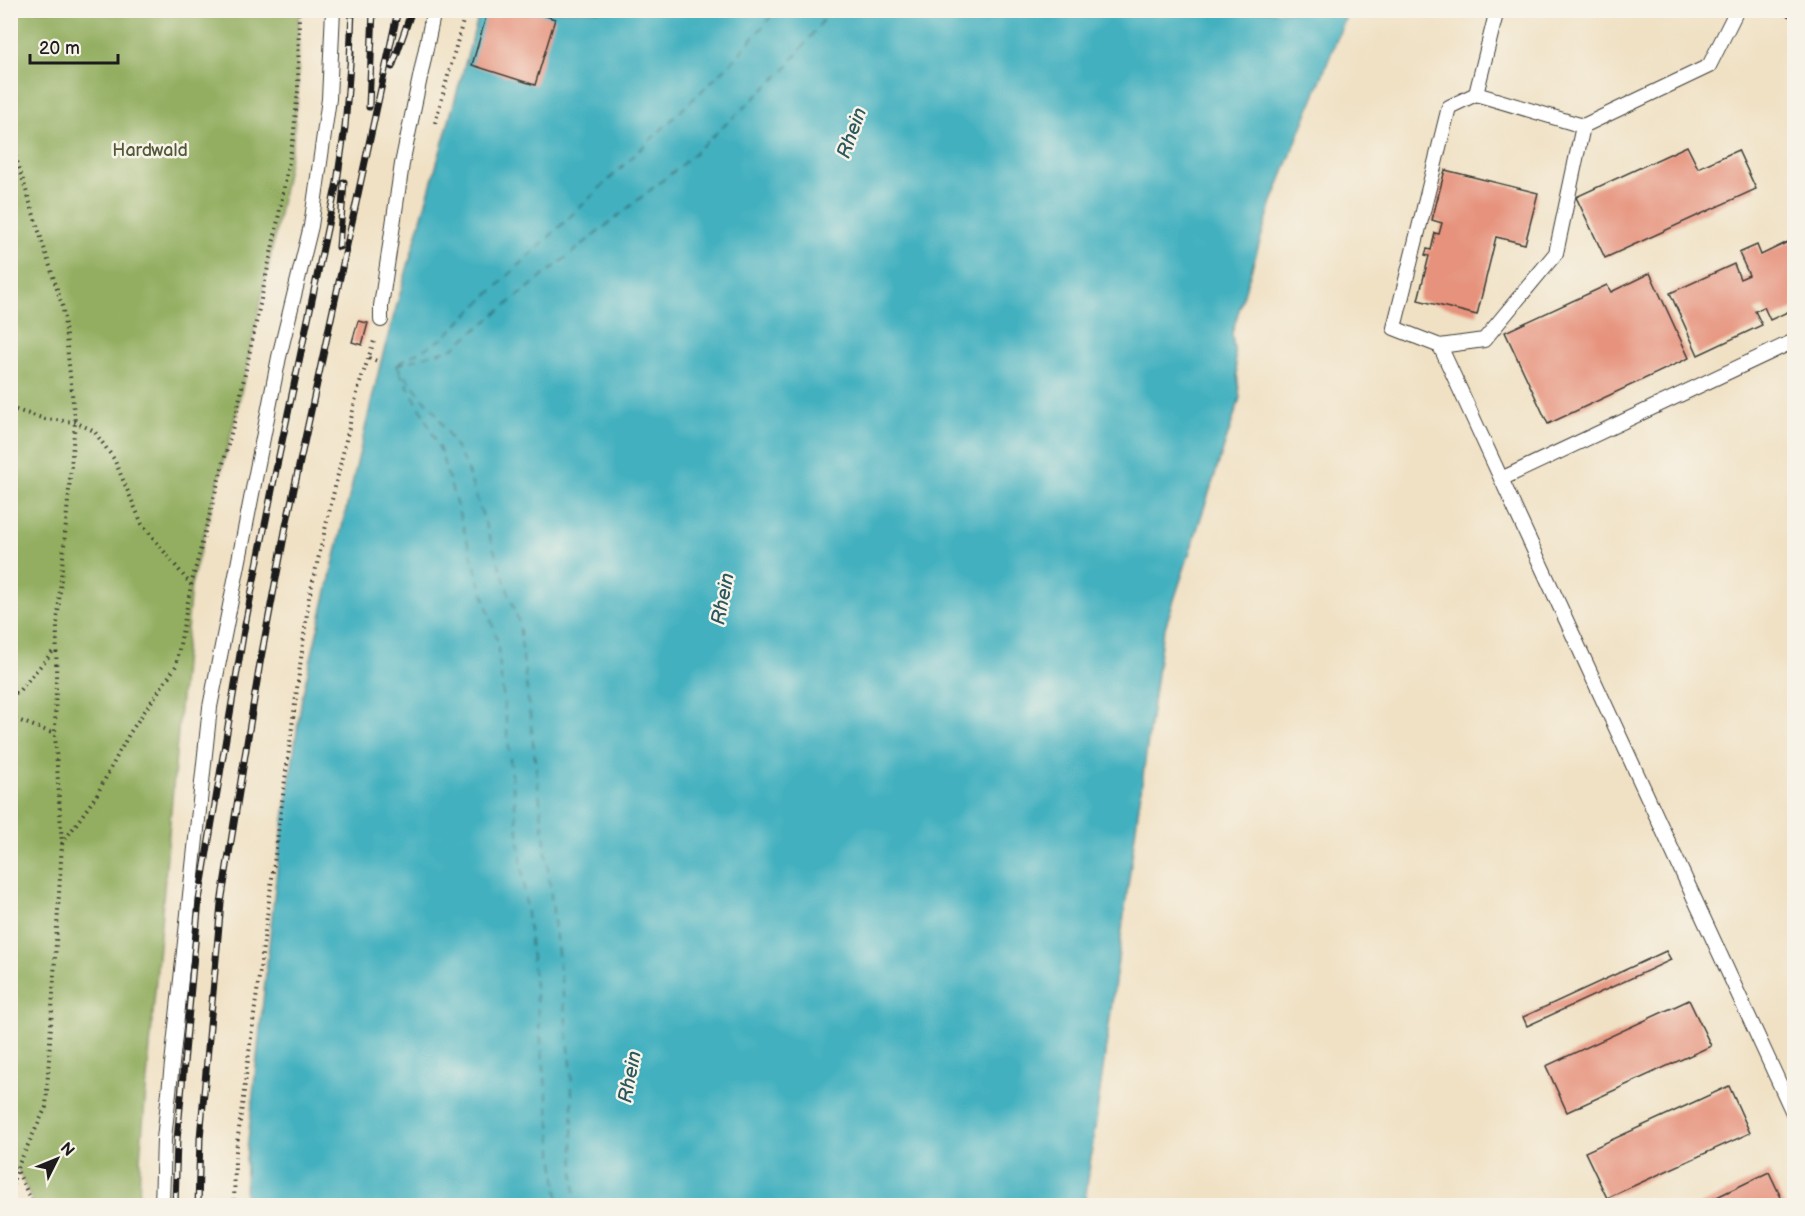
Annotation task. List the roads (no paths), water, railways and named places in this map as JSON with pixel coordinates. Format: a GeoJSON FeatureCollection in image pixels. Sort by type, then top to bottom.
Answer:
{"type":"FeatureCollection","features":[{"type":"Feature","properties":{"kind":"lane"},"geometry":{"type":"LineString","coordinates":[[162,1206],[164,1139],[210,707],[279,357],[311,226],[329,99],[333,10]]}},
{"type":"Feature","properties":{"kind":"lane"},"geometry":{"type":"LineString","coordinates":[[381,320],[381,306],[402,164],[434,10]]}},
{"type":"Feature","properties":{"kind":"lane"},"geometry":{"type":"LineString","coordinates":[[1476,94],[1497,10]]}},
{"type":"Feature","properties":{"kind":"lane"},"geometry":{"type":"LineString","coordinates":[[1583,126],[1556,253],[1485,340],[1440,346],[1395,328],[1449,107],[1476,94],[1583,126],[1708,66],[1737,10]]}},
{"type":"Feature","properties":{"kind":"lane"},"geometry":{"type":"LineString","coordinates":[[1501,479],[1794,341]]}},
{"type":"Feature","properties":{"kind":"lane"},"geometry":{"type":"LineString","coordinates":[[1440,346],[1794,1115]]}},
{"type":"Feature","properties":{"kind":"water","name":"Rhein"},"geometry":{"type":"Polygon","coordinates":[[[480,11],[1348,11],[1272,202],[1232,333],[1240,398],[1162,637],[1086,1205],[245,1206],[246,1160],[278,860],[302,697],[381,361],[480,11]]]}},
{"type":"Feature","properties":{"kind":"railway"},"geometry":{"type":"LineString","coordinates":[[350,59],[352,10]]}},
{"type":"Feature","properties":{"kind":"railway"},"geometry":{"type":"LineString","coordinates":[[369,107],[373,10]]}},
{"type":"Feature","properties":{"kind":"railway"},"geometry":{"type":"LineString","coordinates":[[198,1206],[200,1138],[221,903],[260,663],[286,526],[398,10]]}},
{"type":"Feature","properties":{"kind":"railway"},"geometry":{"type":"LineString","coordinates":[[392,67],[412,10]]}},
{"type":"Feature","properties":{"kind":"railway"},"geometry":{"type":"LineString","coordinates":[[175,1206],[177,1140],[199,900],[244,630],[337,182],[345,127],[351,52]]}},
{"type":"Feature","properties":{"kind":"railway"},"geometry":{"type":"LineString","coordinates":[[339,247],[344,182]]}},
{"type":"Feature","properties":{"kind":"park label","name":"Hardwald"},"geometry":{"type":"Point","coordinates":[150,150]}}]}
